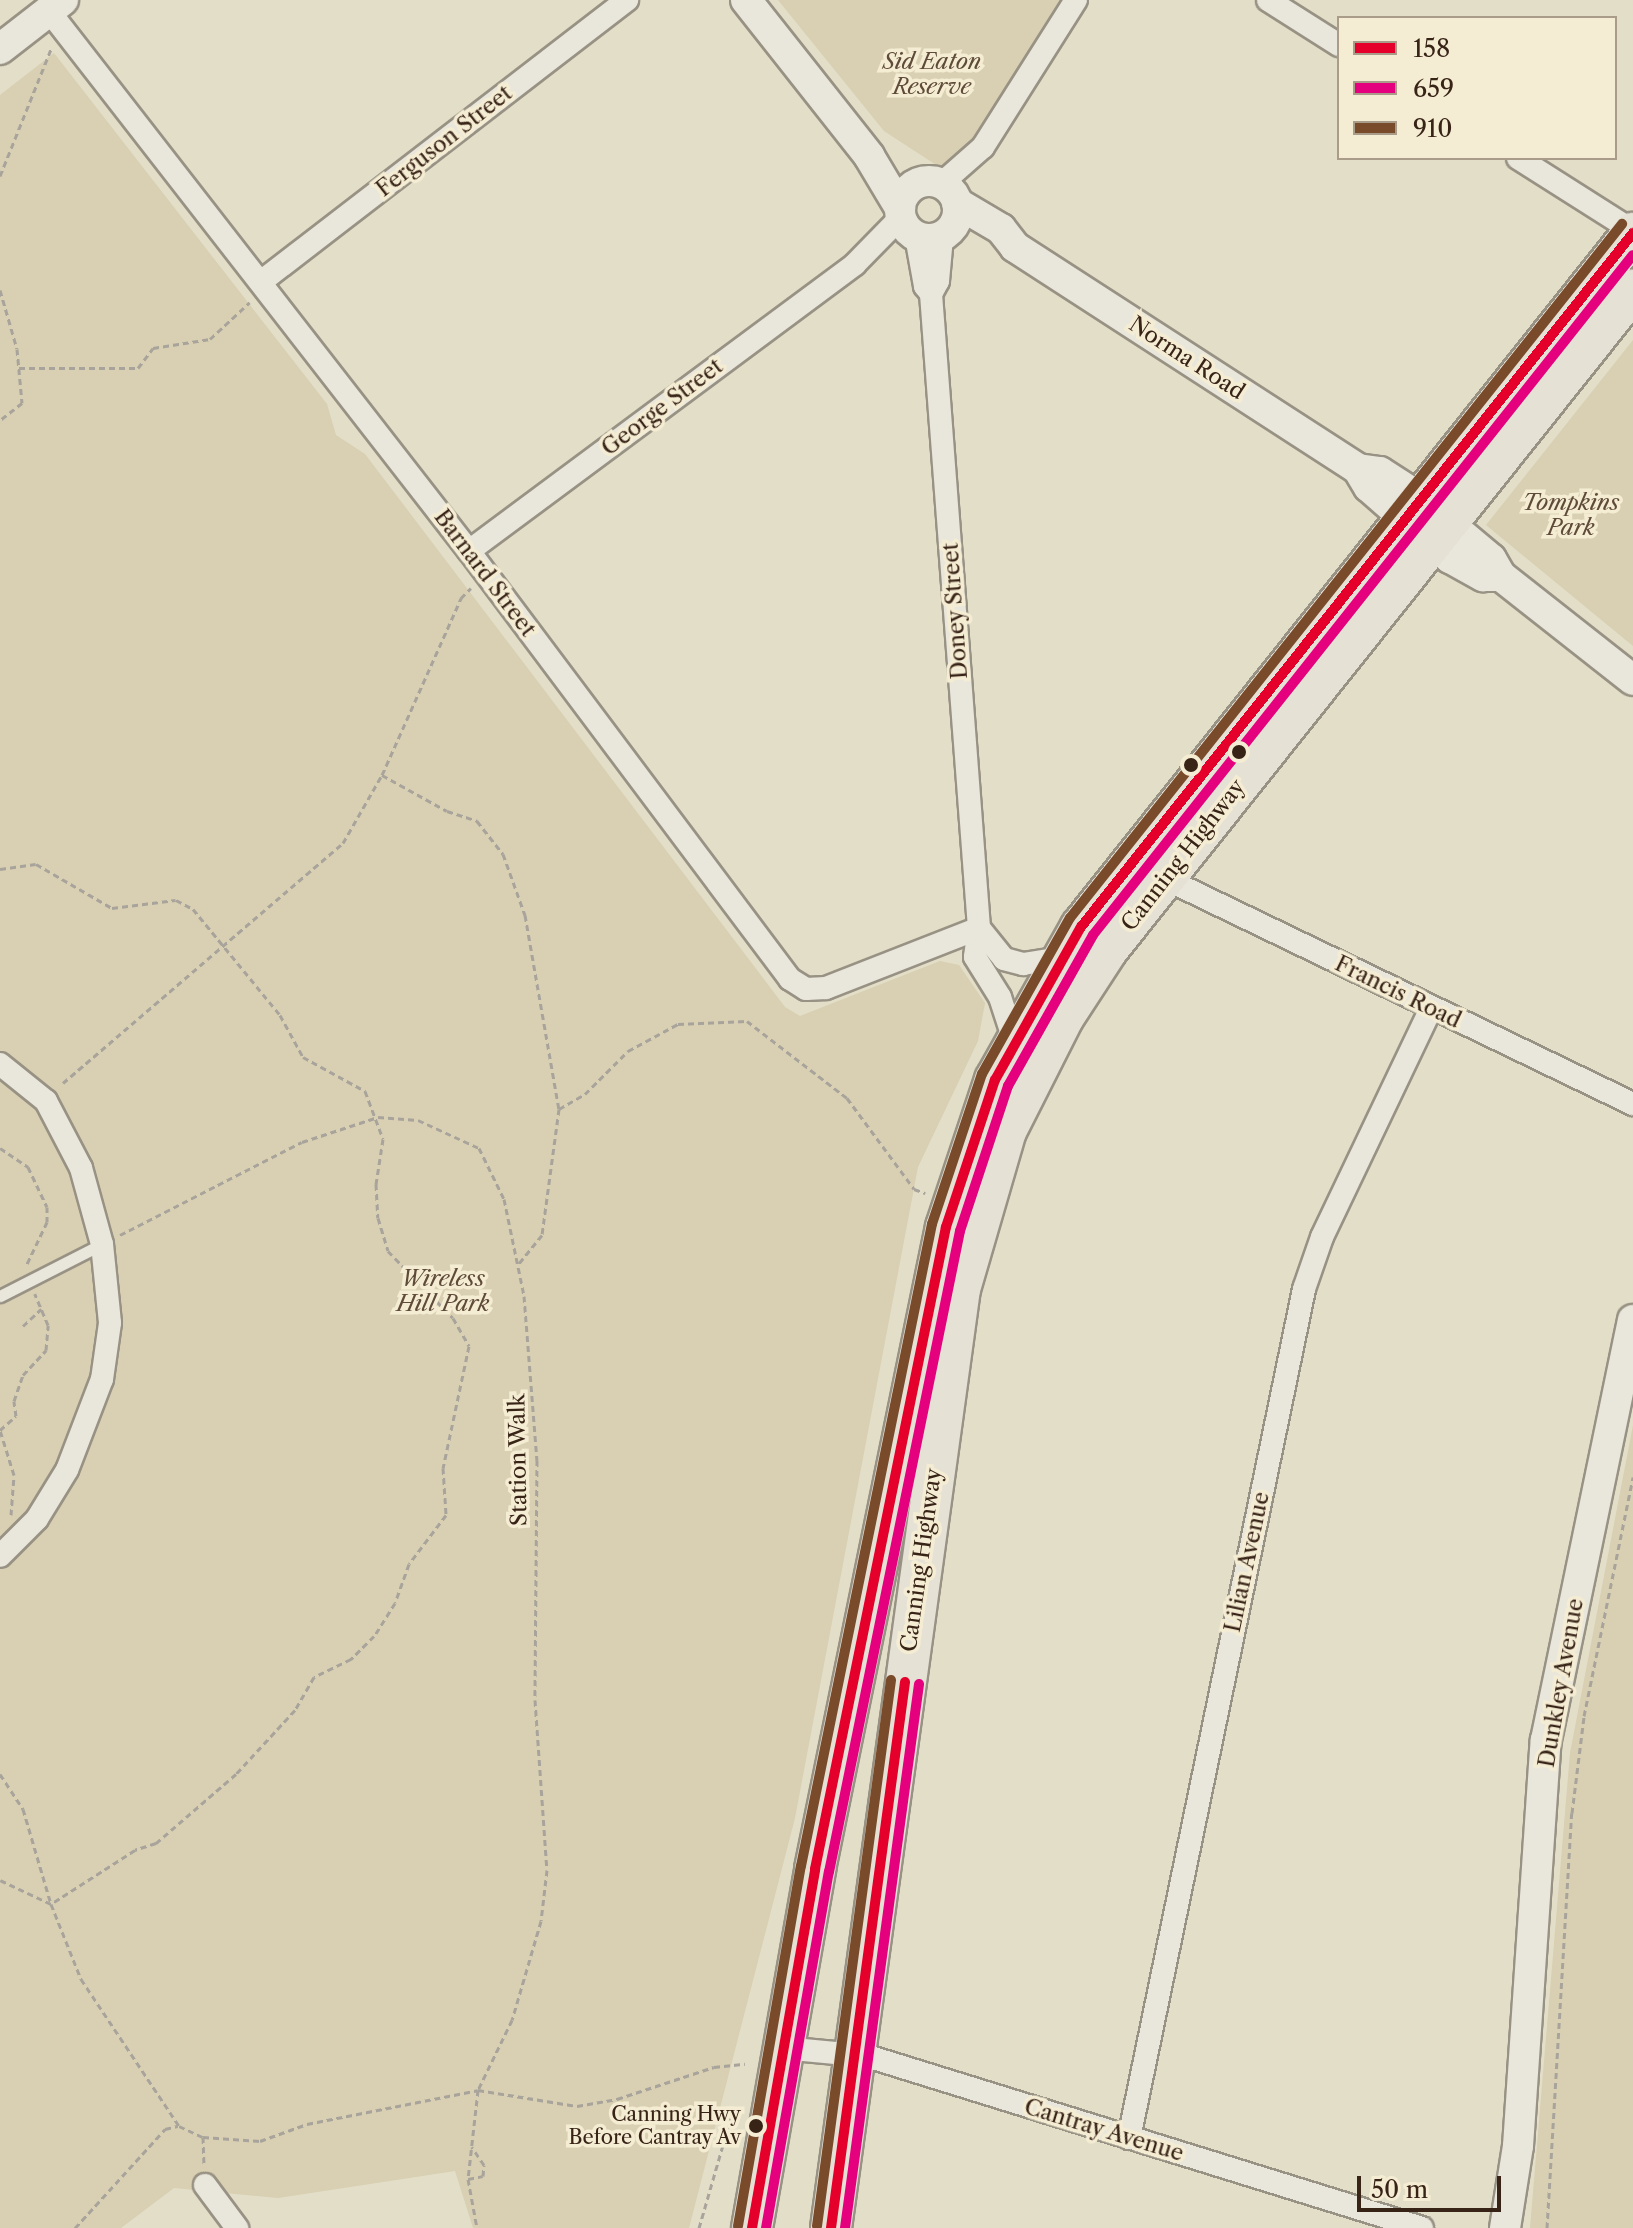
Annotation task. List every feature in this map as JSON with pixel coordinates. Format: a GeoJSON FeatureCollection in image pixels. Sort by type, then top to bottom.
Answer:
{"type":"FeatureCollection","features":[{"type":"Feature","properties":{"kind":"highway","name":"Canning Highway"},"geometry":{"type":"LineString","coordinates":[[831,2228],[960,1289],[980,1208],[1006,1131],[1048,1044],[1108,949],[1164,878],[1426,521],[1633,232]]}},
{"type":"Feature","properties":{"kind":"highway","name":"Canning Highway"},"geometry":{"type":"LineString","coordinates":[[752,2228],[783,2048],[946,1227],[973,1135],[1014,1040],[1061,958],[1426,521],[1633,290]]}},
{"type":"Feature","properties":{"kind":"street","name":"Ferguson Street"},"geometry":{"type":"LineString","coordinates":[[262,281],[627,0]]}},
{"type":"Feature","properties":{"kind":"street","name":"Norma Road"},"geometry":{"type":"LineString","coordinates":[[746,0],[869,156],[929,213],[1001,229],[1015,247],[1358,469],[1380,472],[1426,521]]}},
{"type":"Feature","properties":{"kind":"street"},"geometry":{"type":"LineString","coordinates":[[929,213],[983,147],[1076,0]]}},
{"type":"Feature","properties":{"kind":"street"},"geometry":{"type":"LineString","coordinates":[[1268,0],[1337,44]]}},
{"type":"Feature","properties":{"kind":"street","name":"Barnard Street"},"geometry":{"type":"LineString","coordinates":[[56,5],[795,983],[826,988],[979,928]]}},
{"type":"Feature","properties":{"kind":"street"},"geometry":{"type":"LineString","coordinates":[[0,49],[56,5]]}},
{"type":"Feature","properties":{"kind":"street"},"geometry":{"type":"LineString","coordinates":[[1521,160],[1633,232]]}},
{"type":"Feature","properties":{"kind":"street","name":"George Street"},"geometry":{"type":"LineString","coordinates":[[469,551],[855,264],[872,260],[929,213]]}},
{"type":"Feature","properties":{"kind":"street","name":"Doney Street"},"geometry":{"type":"LineString","coordinates":[[929,213],[938,281],[931,294],[979,928],[975,957],[1000,997],[1014,1040]]}},
{"type":"Feature","properties":{"kind":"street"},"geometry":{"type":"LineString","coordinates":[[1426,521],[1491,559],[1501,576],[1633,680]]}},
{"type":"Feature","properties":{"kind":"street","name":"Francis Road"},"geometry":{"type":"LineString","coordinates":[[1164,878],[1633,1104]]}},
{"type":"Feature","properties":{"kind":"street"},"geometry":{"type":"LineString","coordinates":[[979,928],[1004,959],[1023,964],[1061,958]]}},
{"type":"Feature","properties":{"kind":"street","name":"Lilian Avenue"},"geometry":{"type":"LineString","coordinates":[[1129,2138],[1304,1289],[1322,1237],[1431,1008]]}},
{"type":"Feature","properties":{"kind":"street"},"geometry":{"type":"LineString","coordinates":[[0,1064],[27,1082],[60,1121],[81,1168],[102,1244],[110,1323],[102,1379],[67,1470],[19,1538],[0,1556]]}},
{"type":"Feature","properties":{"kind":"street","name":"Dunkley Avenue"},"geometry":{"type":"LineString","coordinates":[[1505,2228],[1518,2146],[1546,1740],[1633,1320]]}},
{"type":"Feature","properties":{"kind":"street","name":"Cantray Avenue"},"geometry":{"type":"LineString","coordinates":[[783,2048],[854,2055],[1422,2228]]}},
{"type":"Feature","properties":{"kind":"street","name":"Dunkley Avenue"},"geometry":{"type":"LineString","coordinates":[[1518,2146],[1523,2169],[1520,2228]]}},
{"type":"Feature","properties":{"kind":"street"},"geometry":{"type":"LineString","coordinates":[[205,2185],[237,2228]]}},
{"type":"Feature","properties":{"kind":"lane"},"geometry":{"type":"LineString","coordinates":[[0,1296],[102,1244]]}},
{"type":"Feature","properties":{"kind":"path"},"geometry":{"type":"LineString","coordinates":[[0,176],[52,45]]}},
{"type":"Feature","properties":{"kind":"path"},"geometry":{"type":"LineString","coordinates":[[19,368],[138,368],[153,348],[210,339],[252,300],[262,281]]}},
{"type":"Feature","properties":{"kind":"path"},"geometry":{"type":"LineString","coordinates":[[0,290],[19,368],[22,403],[0,420]]}},
{"type":"Feature","properties":{"kind":"path"},"geometry":{"type":"LineString","coordinates":[[63,1083],[224,941],[343,843],[382,775],[461,598],[474,585]]}},
{"type":"Feature","properties":{"kind":"path"},"geometry":{"type":"LineString","coordinates":[[382,775],[447,811],[477,821],[503,854],[525,915],[559,1109],[542,1235],[518,1265]]}},
{"type":"Feature","properties":{"kind":"path"},"geometry":{"type":"LineString","coordinates":[[0,869],[36,864],[112,908],[176,900],[193,909],[224,941],[280,1015],[303,1057],[365,1091],[378,1117],[383,1139],[376,1184],[378,1218],[388,1251],[453,1318],[469,1346],[466,1377],[445,1455],[442,1526],[409,1564],[395,1603],[374,1636],[351,1659],[314,1677],[295,1710],[236,1774],[156,1843],[135,1850],[51,1904]]}},
{"type":"Feature","properties":{"kind":"path"},"geometry":{"type":"LineString","coordinates":[[559,1109],[585,1094],[628,1051],[678,1024],[747,1021],[847,1098],[914,1189],[929,1194]]}},
{"type":"Feature","properties":{"kind":"path","name":"Station Walk"},"geometry":{"type":"LineString","coordinates":[[102,1244],[302,1142],[378,1117],[418,1120],[479,1148],[504,1199],[518,1265],[537,1460],[535,1700],[547,1870],[541,1921],[512,2020],[478,2090],[468,2179]]}},
{"type":"Feature","properties":{"kind":"path"},"geometry":{"type":"LineString","coordinates":[[0,1148],[28,1167],[47,1207],[47,1222],[26,1267],[48,1325],[46,1350],[23,1375],[14,1401],[16,1416],[0,1430],[14,1475],[10,1528],[19,1538]]}},
{"type":"Feature","properties":{"kind":"path"},"geometry":{"type":"LineString","coordinates":[[23,1326],[41,1309]]}},
{"type":"Feature","properties":{"kind":"path"},"geometry":{"type":"LineString","coordinates":[[1547,2228],[1572,1813],[1584,1716],[1633,1477]]}},
{"type":"Feature","properties":{"kind":"path"},"geometry":{"type":"LineString","coordinates":[[0,1774],[23,1809],[51,1904],[81,1979],[179,2126],[203,2137],[260,2141],[307,2124],[478,2090],[577,2106],[617,2099],[714,2067],[745,2064]]}},
{"type":"Feature","properties":{"kind":"path"},"geometry":{"type":"LineString","coordinates":[[0,1880],[51,1904]]}},
{"type":"Feature","properties":{"kind":"path"},"geometry":{"type":"LineString","coordinates":[[699,2228],[732,2114]]}},
{"type":"Feature","properties":{"kind":"path"},"geometry":{"type":"LineString","coordinates":[[75,2228],[165,2129],[179,2126]]}},
{"type":"Feature","properties":{"kind":"path"},"geometry":{"type":"LineString","coordinates":[[203,2137],[205,2185]]}},
{"type":"Feature","properties":{"kind":"path"},"geometry":{"type":"LineString","coordinates":[[472,2147],[484,2165],[483,2176],[468,2179],[477,2228]]}},
{"type":"Feature","properties":{"kind":"green space","name":"Sid Eaton Reserve"},"geometry":{"type":"Polygon","coordinates":[[[778,0],[1065,0],[967,157],[947,172],[884,131],[778,0]]]}},
{"type":"Feature","properties":{"kind":"green space","name":"Wireless Hill Park"},"geometry":{"type":"Polygon","coordinates":[[[54,53],[327,404],[336,435],[365,454],[785,1007],[800,1016],[940,961],[959,965],[985,1003],[978,1041],[918,1167],[795,1818],[689,2228],[473,2228],[455,2171],[278,2198],[174,2188],[121,2228],[0,2228],[0,95],[54,53]]]}},
{"type":"Feature","properties":{"kind":"green space","name":"Tompkins Park"},"geometry":{"type":"Polygon","coordinates":[[[1633,340],[1633,646],[1486,525],[1633,340]]]}},
{"type":"Feature","properties":{"kind":"green space"},"geometry":{"type":"Polygon","coordinates":[[[1633,1425],[1633,2228],[1530,2228],[1570,1753],[1633,1425]]]}},
{"type":"Feature","properties":{"kind":"transit line","name":"910"},"geometry":{"type":"LineString","coordinates":[[738,2226],[801,1866],[932,1224],[982,1074],[1070,918],[1622,224]]}},
{"type":"Feature","properties":{"kind":"transit line","name":"158"},"geometry":{"type":"LineString","coordinates":[[752,2228],[815,1869],[946,1227],[995,1080],[1081,927],[1633,233]]}},
{"type":"Feature","properties":{"kind":"transit line","name":"659"},"geometry":{"type":"LineString","coordinates":[[766,2228],[829,1872],[960,1231],[1008,1086],[1093,935],[1633,255]]}},
{"type":"Feature","properties":{"kind":"transit line","name":"910"},"geometry":{"type":"LineString","coordinates":[[817,2226],[891,1680]]}},
{"type":"Feature","properties":{"kind":"transit line","name":"158"},"geometry":{"type":"LineString","coordinates":[[831,2228],[905,1682]]}},
{"type":"Feature","properties":{"kind":"transit line","name":"659"},"geometry":{"type":"LineString","coordinates":[[845,2228],[919,1684]]}},
{"type":"Feature","properties":{"kind":"place","name":"Canning Hwy Before Cantray Av"},"geometry":{"type":"Point","coordinates":[756,2126]}}]}
